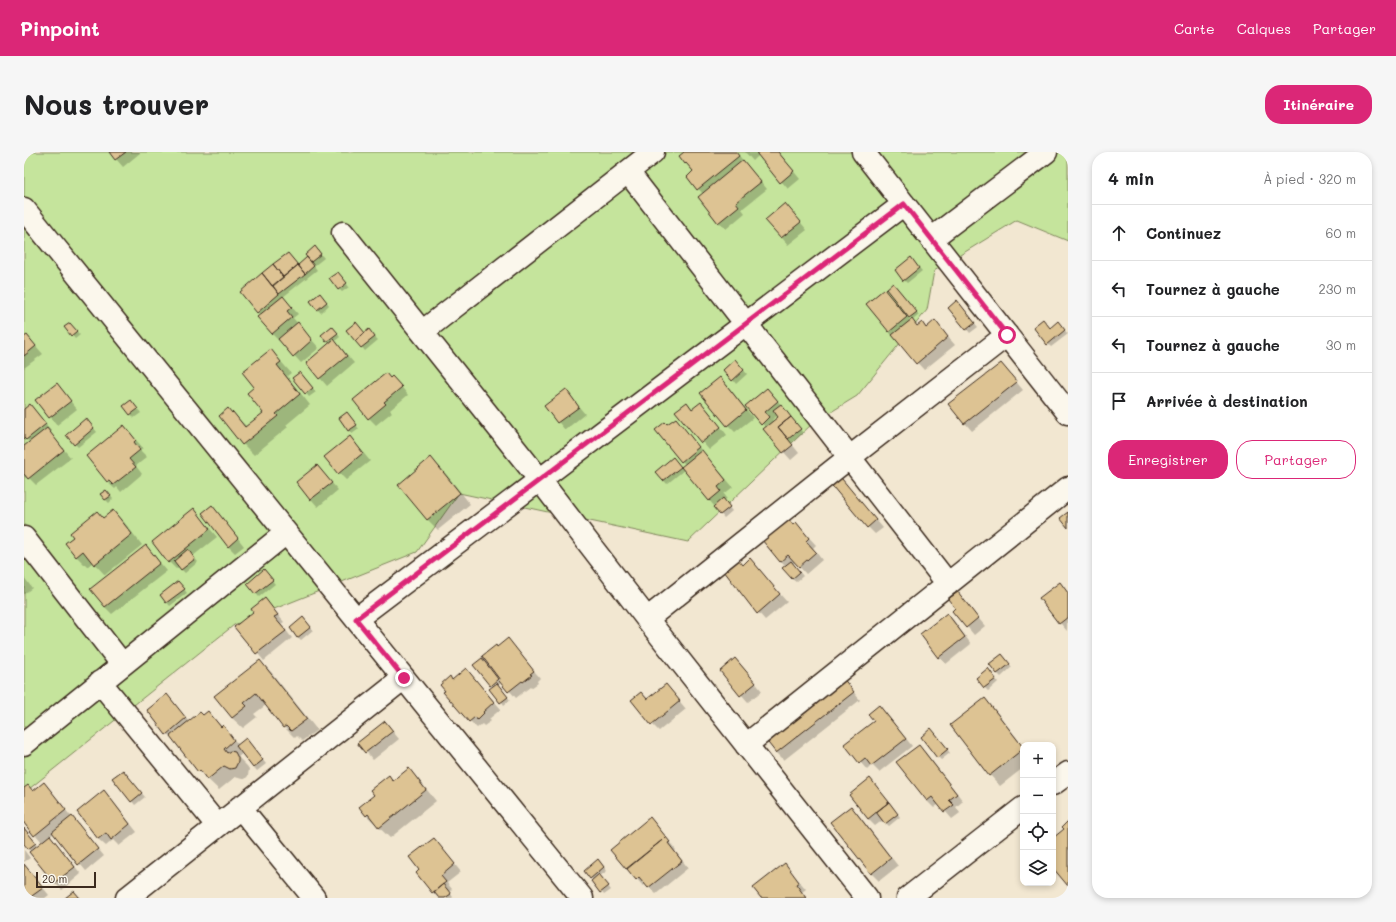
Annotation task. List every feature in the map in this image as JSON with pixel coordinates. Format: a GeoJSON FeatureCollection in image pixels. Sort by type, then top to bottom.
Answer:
{"type":"FeatureCollection","features":[{"type":"Feature","properties":{"kind":"street"},"geometry":{"type":"LineString","coordinates":[[422,332],[653,152]]}},
{"type":"Feature","properties":{"kind":"street"},"geometry":{"type":"LineString","coordinates":[[863,152],[1068,412]]}},
{"type":"Feature","properties":{"kind":"street"},"geometry":{"type":"LineString","coordinates":[[931,239],[1046,152]]}},
{"type":"Feature","properties":{"kind":"street"},"geometry":{"type":"LineString","coordinates":[[628,172],[948,584]]}},
{"type":"Feature","properties":{"kind":"street"},"geometry":{"type":"LineString","coordinates":[[356,619],[904,204]]}},
{"type":"Feature","properties":{"kind":"street"},"geometry":{"type":"LineString","coordinates":[[24,209],[582,898]]}},
{"type":"Feature","properties":{"kind":"street"},"geometry":{"type":"LineString","coordinates":[[343,233],[540,480],[647,619],[867,898]]}},
{"type":"Feature","properties":{"kind":"street"},"geometry":{"type":"LineString","coordinates":[[647,619],[850,457],[1007,335]]}},
{"type":"Feature","properties":{"kind":"street"},"geometry":{"type":"LineString","coordinates":[[746,745],[1068,488]]}},
{"type":"Feature","properties":{"kind":"street"},"geometry":{"type":"LineString","coordinates":[[24,744],[286,532]]}},
{"type":"Feature","properties":{"kind":"street"},"geometry":{"type":"LineString","coordinates":[[24,538],[122,664]]}},
{"type":"Feature","properties":{"kind":"street"},"geometry":{"type":"LineString","coordinates":[[127,898],[404,678]]}},
{"type":"Feature","properties":{"kind":"street"},"geometry":{"type":"LineString","coordinates":[[100,682],[217,825]]}},
{"type":"Feature","properties":{"kind":"street"},"geometry":{"type":"LineString","coordinates":[[1056,782],[1068,773]]}},
{"type":"Feature","properties":{"kind":"street"},"geometry":{"type":"LineString","coordinates":[[240,807],[314,898]]}},
{"type":"Feature","properties":{"kind":"street"},"geometry":{"type":"LineString","coordinates":[[908,898],[1020,810]]}},
{"type":"Feature","properties":{"kind":"green space"},"geometry":{"type":"Polygon","coordinates":[[[24,152],[1068,152],[1068,241],[1017,220],[934,271],[927,310],[857,396],[813,423],[688,542],[459,493],[417,552],[234,625],[24,793],[24,152]]]}},
{"type":"Feature","properties":{"kind":"building"},"geometry":{"type":"Polygon","coordinates":[[[109,152],[126,152],[115,160],[109,152]]]}},
{"type":"Feature","properties":{"kind":"building"},"geometry":{"type":"Polygon","coordinates":[[[684,152],[736,152],[739,156],[697,190],[687,177],[693,171],[679,156],[684,152]]]}},
{"type":"Feature","properties":{"kind":"building"},"geometry":{"type":"Polygon","coordinates":[[[760,152],[778,152],[794,171],[780,183],[757,154],[760,152]]]}},
{"type":"Feature","properties":{"kind":"building"},"geometry":{"type":"Polygon","coordinates":[[[743,160],[761,182],[736,202],[739,206],[718,223],[698,197],[743,160]]]}},
{"type":"Feature","properties":{"kind":"building"},"geometry":{"type":"Polygon","coordinates":[[[785,203],[801,222],[781,238],[765,220],[785,203]]]}},
{"type":"Feature","properties":{"kind":"building"},"geometry":{"type":"Polygon","coordinates":[[[315,246],[321,254],[311,262],[305,255],[315,246]]]}},
{"type":"Feature","properties":{"kind":"building"},"geometry":{"type":"Polygon","coordinates":[[[288,253],[298,265],[283,277],[273,264],[288,253]]]}},
{"type":"Feature","properties":{"kind":"building"},"geometry":{"type":"Polygon","coordinates":[[[307,257],[314,266],[305,274],[298,265],[307,257]]]}},
{"type":"Feature","properties":{"kind":"building"},"geometry":{"type":"Polygon","coordinates":[[[911,257],[919,268],[903,281],[895,270],[911,257]]]}},
{"type":"Feature","properties":{"kind":"building"},"geometry":{"type":"Polygon","coordinates":[[[273,264],[283,277],[272,286],[262,273],[273,264]]]}},
{"type":"Feature","properties":{"kind":"building"},"geometry":{"type":"Polygon","coordinates":[[[298,265],[305,274],[279,294],[273,286],[298,265]]]}},
{"type":"Feature","properties":{"kind":"building"},"geometry":{"type":"Polygon","coordinates":[[[338,272],[347,283],[338,290],[329,278],[338,272]]]}},
{"type":"Feature","properties":{"kind":"building"},"geometry":{"type":"Polygon","coordinates":[[[262,273],[279,294],[257,313],[240,292],[262,273]]]}},
{"type":"Feature","properties":{"kind":"building"},"geometry":{"type":"Polygon","coordinates":[[[893,283],[917,312],[909,318],[886,289],[893,283]]]}},
{"type":"Feature","properties":{"kind":"building"},"geometry":{"type":"Polygon","coordinates":[[[884,289],[907,317],[889,332],[866,304],[884,289]]]}},
{"type":"Feature","properties":{"kind":"building"},"geometry":{"type":"Polygon","coordinates":[[[320,293],[327,302],[317,310],[310,301],[320,293]]]}},
{"type":"Feature","properties":{"kind":"building"},"geometry":{"type":"Polygon","coordinates":[[[283,296],[292,307],[287,311],[292,317],[272,334],[257,317],[283,296]]]}},
{"type":"Feature","properties":{"kind":"building"},"geometry":{"type":"Polygon","coordinates":[[[957,300],[975,323],[966,330],[948,308],[957,300]]]}},
{"type":"Feature","properties":{"kind":"building"},"geometry":{"type":"Polygon","coordinates":[[[912,319],[917,326],[922,322],[926,328],[935,320],[948,337],[916,364],[892,335],[912,319]]]}},
{"type":"Feature","properties":{"kind":"building"},"geometry":{"type":"Polygon","coordinates":[[[1043,319],[1050,328],[1058,321],[1065,330],[1047,345],[1033,327],[1043,319]]]}},
{"type":"Feature","properties":{"kind":"building"},"geometry":{"type":"Polygon","coordinates":[[[298,322],[312,340],[293,357],[278,339],[298,322]]]}},
{"type":"Feature","properties":{"kind":"building"},"geometry":{"type":"Polygon","coordinates":[[[356,322],[365,333],[355,341],[346,330],[356,322]]]}},
{"type":"Feature","properties":{"kind":"building"},"geometry":{"type":"Polygon","coordinates":[[[70,323],[77,331],[71,336],[64,327],[70,323]]]}},
{"type":"Feature","properties":{"kind":"building"},"geometry":{"type":"Polygon","coordinates":[[[332,326],[338,333],[326,342],[321,335],[332,326]]]}},
{"type":"Feature","properties":{"kind":"building"},"geometry":{"type":"Polygon","coordinates":[[[369,329],[375,337],[361,348],[355,341],[369,329]]]}},
{"type":"Feature","properties":{"kind":"building"},"geometry":{"type":"Polygon","coordinates":[[[27,335],[36,346],[24,356],[24,337],[27,335]]]}},
{"type":"Feature","properties":{"kind":"building"},"geometry":{"type":"Polygon","coordinates":[[[334,339],[347,356],[319,379],[306,363],[334,339]]]}},
{"type":"Feature","properties":{"kind":"building"},"geometry":{"type":"Polygon","coordinates":[[[271,349],[281,362],[277,365],[300,394],[276,414],[278,416],[242,445],[219,416],[228,408],[245,427],[263,413],[247,393],[254,387],[242,372],[271,349]]]}},
{"type":"Feature","properties":{"kind":"building"},"geometry":{"type":"Polygon","coordinates":[[[735,359],[744,370],[732,381],[723,370],[735,359]]]}},
{"type":"Feature","properties":{"kind":"building"},"geometry":{"type":"Polygon","coordinates":[[[1001,363],[1017,382],[964,424],[948,404],[1001,363]]]}},
{"type":"Feature","properties":{"kind":"building"},"geometry":{"type":"Polygon","coordinates":[[[300,372],[313,388],[305,394],[292,378],[300,372]]]}},
{"type":"Feature","properties":{"kind":"building"},"geometry":{"type":"Polygon","coordinates":[[[386,373],[390,378],[392,376],[402,387],[384,402],[386,404],[368,419],[353,400],[386,373]]]}},
{"type":"Feature","properties":{"kind":"building"},"geometry":{"type":"Polygon","coordinates":[[[720,377],[746,410],[727,426],[700,393],[720,377]]]}},
{"type":"Feature","properties":{"kind":"building"},"geometry":{"type":"Polygon","coordinates":[[[57,383],[71,401],[49,418],[35,400],[57,383]]]}},
{"type":"Feature","properties":{"kind":"building"},"geometry":{"type":"Polygon","coordinates":[[[767,388],[778,401],[765,412],[769,417],[761,425],[745,406],[767,388]]]}},
{"type":"Feature","properties":{"kind":"building"},"geometry":{"type":"Polygon","coordinates":[[[566,389],[579,407],[557,423],[544,406],[566,389]]]}},
{"type":"Feature","properties":{"kind":"building"},"geometry":{"type":"Polygon","coordinates":[[[131,400],[138,409],[130,415],[123,406],[131,400]]]}},
{"type":"Feature","properties":{"kind":"building"},"geometry":{"type":"Polygon","coordinates":[[[687,402],[692,409],[701,402],[721,427],[701,443],[675,411],[687,402]]]}},
{"type":"Feature","properties":{"kind":"building"},"geometry":{"type":"Polygon","coordinates":[[[30,404],[46,424],[26,440],[24,438],[24,409],[30,404]]]}},
{"type":"Feature","properties":{"kind":"building"},"geometry":{"type":"Polygon","coordinates":[[[781,404],[791,417],[778,427],[793,445],[783,453],[763,429],[778,417],[773,410],[781,404]]]}},
{"type":"Feature","properties":{"kind":"building"},"geometry":{"type":"Polygon","coordinates":[[[347,412],[357,425],[348,431],[339,418],[347,412]]]}},
{"type":"Feature","properties":{"kind":"building"},"geometry":{"type":"Polygon","coordinates":[[[791,417],[801,429],[788,439],[778,427],[791,417]]]}},
{"type":"Feature","properties":{"kind":"building"},"geometry":{"type":"Polygon","coordinates":[[[86,418],[94,428],[74,445],[66,435],[86,418]]]}},
{"type":"Feature","properties":{"kind":"building"},"geometry":{"type":"Polygon","coordinates":[[[676,418],[699,447],[681,462],[655,430],[665,422],[667,424],[676,418]]]}},
{"type":"Feature","properties":{"kind":"building"},"geometry":{"type":"Polygon","coordinates":[[[124,425],[136,440],[134,442],[140,450],[129,459],[136,467],[113,485],[109,481],[107,482],[86,456],[124,425]]]}},
{"type":"Feature","properties":{"kind":"building"},"geometry":{"type":"Polygon","coordinates":[[[47,428],[64,450],[28,479],[24,474],[24,446],[47,428]]]}},
{"type":"Feature","properties":{"kind":"building"},"geometry":{"type":"Polygon","coordinates":[[[350,436],[363,453],[338,474],[324,457],[350,436]]]}},
{"type":"Feature","properties":{"kind":"building"},"geometry":{"type":"Polygon","coordinates":[[[702,450],[726,480],[718,487],[721,491],[709,501],[681,467],[702,450]]]}},
{"type":"Feature","properties":{"kind":"building"},"geometry":{"type":"Polygon","coordinates":[[[431,457],[460,493],[427,520],[398,485],[431,457]]]}},
{"type":"Feature","properties":{"kind":"building"},"geometry":{"type":"Polygon","coordinates":[[[673,457],[681,467],[663,481],[655,472],[673,457]]]}},
{"type":"Feature","properties":{"kind":"building"},"geometry":{"type":"Polygon","coordinates":[[[317,465],[332,483],[310,500],[296,482],[317,465]]]}},
{"type":"Feature","properties":{"kind":"building"},"geometry":{"type":"Polygon","coordinates":[[[837,473],[876,520],[867,528],[828,481],[837,473]]]}},
{"type":"Feature","properties":{"kind":"building"},"geometry":{"type":"Polygon","coordinates":[[[106,490],[111,496],[105,500],[100,494],[106,490]]]}},
{"type":"Feature","properties":{"kind":"building"},"geometry":{"type":"Polygon","coordinates":[[[723,498],[730,507],[720,515],[713,507],[723,498]]]}},
{"type":"Feature","properties":{"kind":"building"},"geometry":{"type":"Polygon","coordinates":[[[212,505],[238,538],[228,547],[202,513],[212,505]]]}},
{"type":"Feature","properties":{"kind":"building"},"geometry":{"type":"Polygon","coordinates":[[[194,508],[210,529],[168,563],[152,542],[194,508]]]}},
{"type":"Feature","properties":{"kind":"building"},"geometry":{"type":"Polygon","coordinates":[[[113,510],[132,534],[94,565],[83,551],[76,557],[65,543],[73,537],[70,533],[97,511],[103,518],[113,510]]]}},
{"type":"Feature","properties":{"kind":"building"},"geometry":{"type":"Polygon","coordinates":[[[1068,512],[1068,528],[1060,518],[1068,512]]]}},
{"type":"Feature","properties":{"kind":"building"},"geometry":{"type":"Polygon","coordinates":[[[788,518],[793,525],[796,522],[809,538],[806,541],[816,552],[799,567],[788,555],[780,562],[762,540],[788,518]]]}},
{"type":"Feature","properties":{"kind":"building"},"geometry":{"type":"Polygon","coordinates":[[[146,545],[160,563],[105,607],[90,589],[146,545]]]}},
{"type":"Feature","properties":{"kind":"building"},"geometry":{"type":"Polygon","coordinates":[[[188,549],[195,559],[181,570],[174,561],[188,549]]]}},
{"type":"Feature","properties":{"kind":"building"},"geometry":{"type":"Polygon","coordinates":[[[750,558],[780,594],[757,614],[724,571],[738,559],[743,565],[750,558]]]}},
{"type":"Feature","properties":{"kind":"building"},"geometry":{"type":"Polygon","coordinates":[[[791,561],[800,572],[792,579],[782,568],[791,561]]]}},
{"type":"Feature","properties":{"kind":"building"},"geometry":{"type":"Polygon","coordinates":[[[264,569],[273,580],[255,594],[247,584],[264,569]]]}},
{"type":"Feature","properties":{"kind":"building"},"geometry":{"type":"Polygon","coordinates":[[[178,581],[185,589],[166,603],[160,595],[178,581]]]}},
{"type":"Feature","properties":{"kind":"building"},"geometry":{"type":"Polygon","coordinates":[[[1060,582],[1068,593],[1068,617],[1059,624],[1039,598],[1060,582]]]}},
{"type":"Feature","properties":{"kind":"building"},"geometry":{"type":"Polygon","coordinates":[[[958,592],[978,618],[966,628],[952,611],[955,608],[948,599],[958,592]]]}},
{"type":"Feature","properties":{"kind":"building"},"geometry":{"type":"Polygon","coordinates":[[[265,598],[278,615],[274,617],[286,631],[256,654],[234,627],[253,612],[251,609],[265,598]]]}},
{"type":"Feature","properties":{"kind":"building"},"geometry":{"type":"Polygon","coordinates":[[[947,613],[965,637],[938,658],[920,634],[947,613]]]}},
{"type":"Feature","properties":{"kind":"building"},"geometry":{"type":"Polygon","coordinates":[[[303,617],[311,627],[297,638],[290,628],[303,617]]]}},
{"type":"Feature","properties":{"kind":"building"},"geometry":{"type":"Polygon","coordinates":[[[508,638],[534,671],[530,674],[532,675],[508,692],[482,656],[508,638]]]}},
{"type":"Feature","properties":{"kind":"building"},"geometry":{"type":"Polygon","coordinates":[[[1002,654],[1010,664],[997,674],[989,664],[1002,654]]]}},
{"type":"Feature","properties":{"kind":"building"},"geometry":{"type":"Polygon","coordinates":[[[482,658],[498,679],[490,686],[473,665],[482,658]]]}},
{"type":"Feature","properties":{"kind":"building"},"geometry":{"type":"Polygon","coordinates":[[[735,658],[756,683],[740,696],[720,671],[735,658]]]}},
{"type":"Feature","properties":{"kind":"building"},"geometry":{"type":"Polygon","coordinates":[[[260,660],[307,719],[291,731],[286,726],[283,728],[256,693],[244,703],[247,706],[232,718],[214,696],[260,660]]]}},
{"type":"Feature","properties":{"kind":"building"},"geometry":{"type":"Polygon","coordinates":[[[466,668],[494,702],[477,720],[475,717],[469,722],[443,692],[445,691],[440,685],[450,676],[452,680],[466,668]]]}},
{"type":"Feature","properties":{"kind":"building"},"geometry":{"type":"Polygon","coordinates":[[[988,668],[996,679],[984,688],[976,678],[988,668]]]}},
{"type":"Feature","properties":{"kind":"building"},"geometry":{"type":"Polygon","coordinates":[[[843,678],[854,692],[776,753],[765,739],[843,678]]]}},
{"type":"Feature","properties":{"kind":"building"},"geometry":{"type":"Polygon","coordinates":[[[497,683],[508,697],[500,703],[489,689],[497,683]]]}},
{"type":"Feature","properties":{"kind":"building"},"geometry":{"type":"Polygon","coordinates":[[[666,684],[680,701],[651,725],[631,700],[641,692],[647,699],[666,684]]]}},
{"type":"Feature","properties":{"kind":"building"},"geometry":{"type":"Polygon","coordinates":[[[167,694],[186,718],[166,735],[147,710],[167,694]]]}},
{"type":"Feature","properties":{"kind":"building"},"geometry":{"type":"Polygon","coordinates":[[[985,698],[1020,743],[1020,751],[989,776],[950,725],[985,698]]]}},
{"type":"Feature","properties":{"kind":"building"},"geometry":{"type":"Polygon","coordinates":[[[879,705],[906,739],[871,766],[865,758],[859,763],[844,744],[874,721],[868,714],[879,705]]]}},
{"type":"Feature","properties":{"kind":"building"},"geometry":{"type":"Polygon","coordinates":[[[208,711],[221,727],[223,725],[234,740],[224,749],[227,753],[230,751],[235,752],[238,762],[235,768],[230,769],[224,766],[207,780],[200,770],[198,772],[170,736],[200,712],[203,715],[208,711]]]}},
{"type":"Feature","properties":{"kind":"building"},"geometry":{"type":"Polygon","coordinates":[[[385,721],[393,731],[365,753],[357,743],[385,721]]]}},
{"type":"Feature","properties":{"kind":"building"},"geometry":{"type":"Polygon","coordinates":[[[931,728],[948,749],[937,758],[921,737],[931,728]]]}},
{"type":"Feature","properties":{"kind":"building"},"geometry":{"type":"Polygon","coordinates":[[[246,738],[263,760],[253,768],[236,746],[246,738]]]}},
{"type":"Feature","properties":{"kind":"building"},"geometry":{"type":"Polygon","coordinates":[[[919,745],[957,794],[949,800],[954,805],[944,812],[932,797],[927,801],[896,762],[919,745]]]}},
{"type":"Feature","properties":{"kind":"building"},"geometry":{"type":"Polygon","coordinates":[[[409,768],[426,790],[379,828],[368,814],[366,816],[359,807],[374,795],[370,790],[389,775],[393,781],[409,768]]]}},
{"type":"Feature","properties":{"kind":"building"},"geometry":{"type":"Polygon","coordinates":[[[123,770],[142,793],[131,802],[112,778],[123,770]]]}},
{"type":"Feature","properties":{"kind":"building"},"geometry":{"type":"Polygon","coordinates":[[[870,778],[889,802],[868,819],[849,795],[870,778]]]}},
{"type":"Feature","properties":{"kind":"building"},"geometry":{"type":"Polygon","coordinates":[[[44,782],[66,810],[34,836],[24,823],[24,788],[28,785],[33,791],[44,782]]]}},
{"type":"Feature","properties":{"kind":"building"},"geometry":{"type":"Polygon","coordinates":[[[104,790],[130,824],[111,840],[106,833],[98,839],[77,812],[104,790]]]}},
{"type":"Feature","properties":{"kind":"building"},"geometry":{"type":"Polygon","coordinates":[[[889,802],[898,814],[885,824],[876,812],[889,802]]]}},
{"type":"Feature","properties":{"kind":"building"},"geometry":{"type":"Polygon","coordinates":[[[851,806],[891,858],[871,874],[830,822],[851,806]]]}},
{"type":"Feature","properties":{"kind":"building"},"geometry":{"type":"Polygon","coordinates":[[[72,816],[98,849],[78,865],[52,832],[72,816]]]}},
{"type":"Feature","properties":{"kind":"building"},"geometry":{"type":"Polygon","coordinates":[[[650,817],[666,837],[626,869],[610,850],[650,817]]]}},
{"type":"Feature","properties":{"kind":"building"},"geometry":{"type":"Polygon","coordinates":[[[1068,821],[1068,886],[1056,872],[1056,836],[1064,829],[1062,827],[1068,821]]]}},
{"type":"Feature","properties":{"kind":"building"},"geometry":{"type":"Polygon","coordinates":[[[24,828],[36,843],[28,849],[24,844],[24,828]]]}},
{"type":"Feature","properties":{"kind":"building"},"geometry":{"type":"Polygon","coordinates":[[[50,835],[75,867],[54,883],[29,852],[50,835]]]}},
{"type":"Feature","properties":{"kind":"building"},"geometry":{"type":"Polygon","coordinates":[[[666,837],[670,842],[668,843],[682,861],[648,888],[639,877],[636,880],[627,869],[666,837]]]}},
{"type":"Feature","properties":{"kind":"building"},"geometry":{"type":"Polygon","coordinates":[[[434,838],[455,864],[441,876],[446,882],[432,893],[416,873],[419,870],[409,857],[434,838]]]}},
{"type":"Feature","properties":{"kind":"building"},"geometry":{"type":"Polygon","coordinates":[[[598,859],[604,867],[590,879],[584,871],[598,859]]]}},
{"type":"Feature","properties":{"kind":"building"},"geometry":{"type":"Polygon","coordinates":[[[785,863],[799,882],[796,884],[806,898],[761,898],[753,888],[785,863]]]}},
{"type":"Feature","properties":{"kind":"building"},"geometry":{"type":"Polygon","coordinates":[[[24,864],[43,888],[29,898],[24,898],[24,864]]]}},
{"type":"Feature","properties":{"kind":"building"},"geometry":{"type":"Polygon","coordinates":[[[599,874],[609,886],[600,893],[591,881],[599,874]]]}},
{"type":"Feature","properties":{"kind":"building"},"geometry":{"type":"Polygon","coordinates":[[[443,884],[451,894],[445,898],[439,898],[434,892],[443,884]]]}},
{"type":"Feature","properties":{"kind":"building"},"geometry":{"type":"Polygon","coordinates":[[[74,891],[80,898],[65,898],[74,891]]]}},
{"type":"Feature","properties":{"kind":"route"},"geometry":{"type":"LineString","coordinates":[[404,678],[356,619],[904,204],[1007,335]]}}]}
